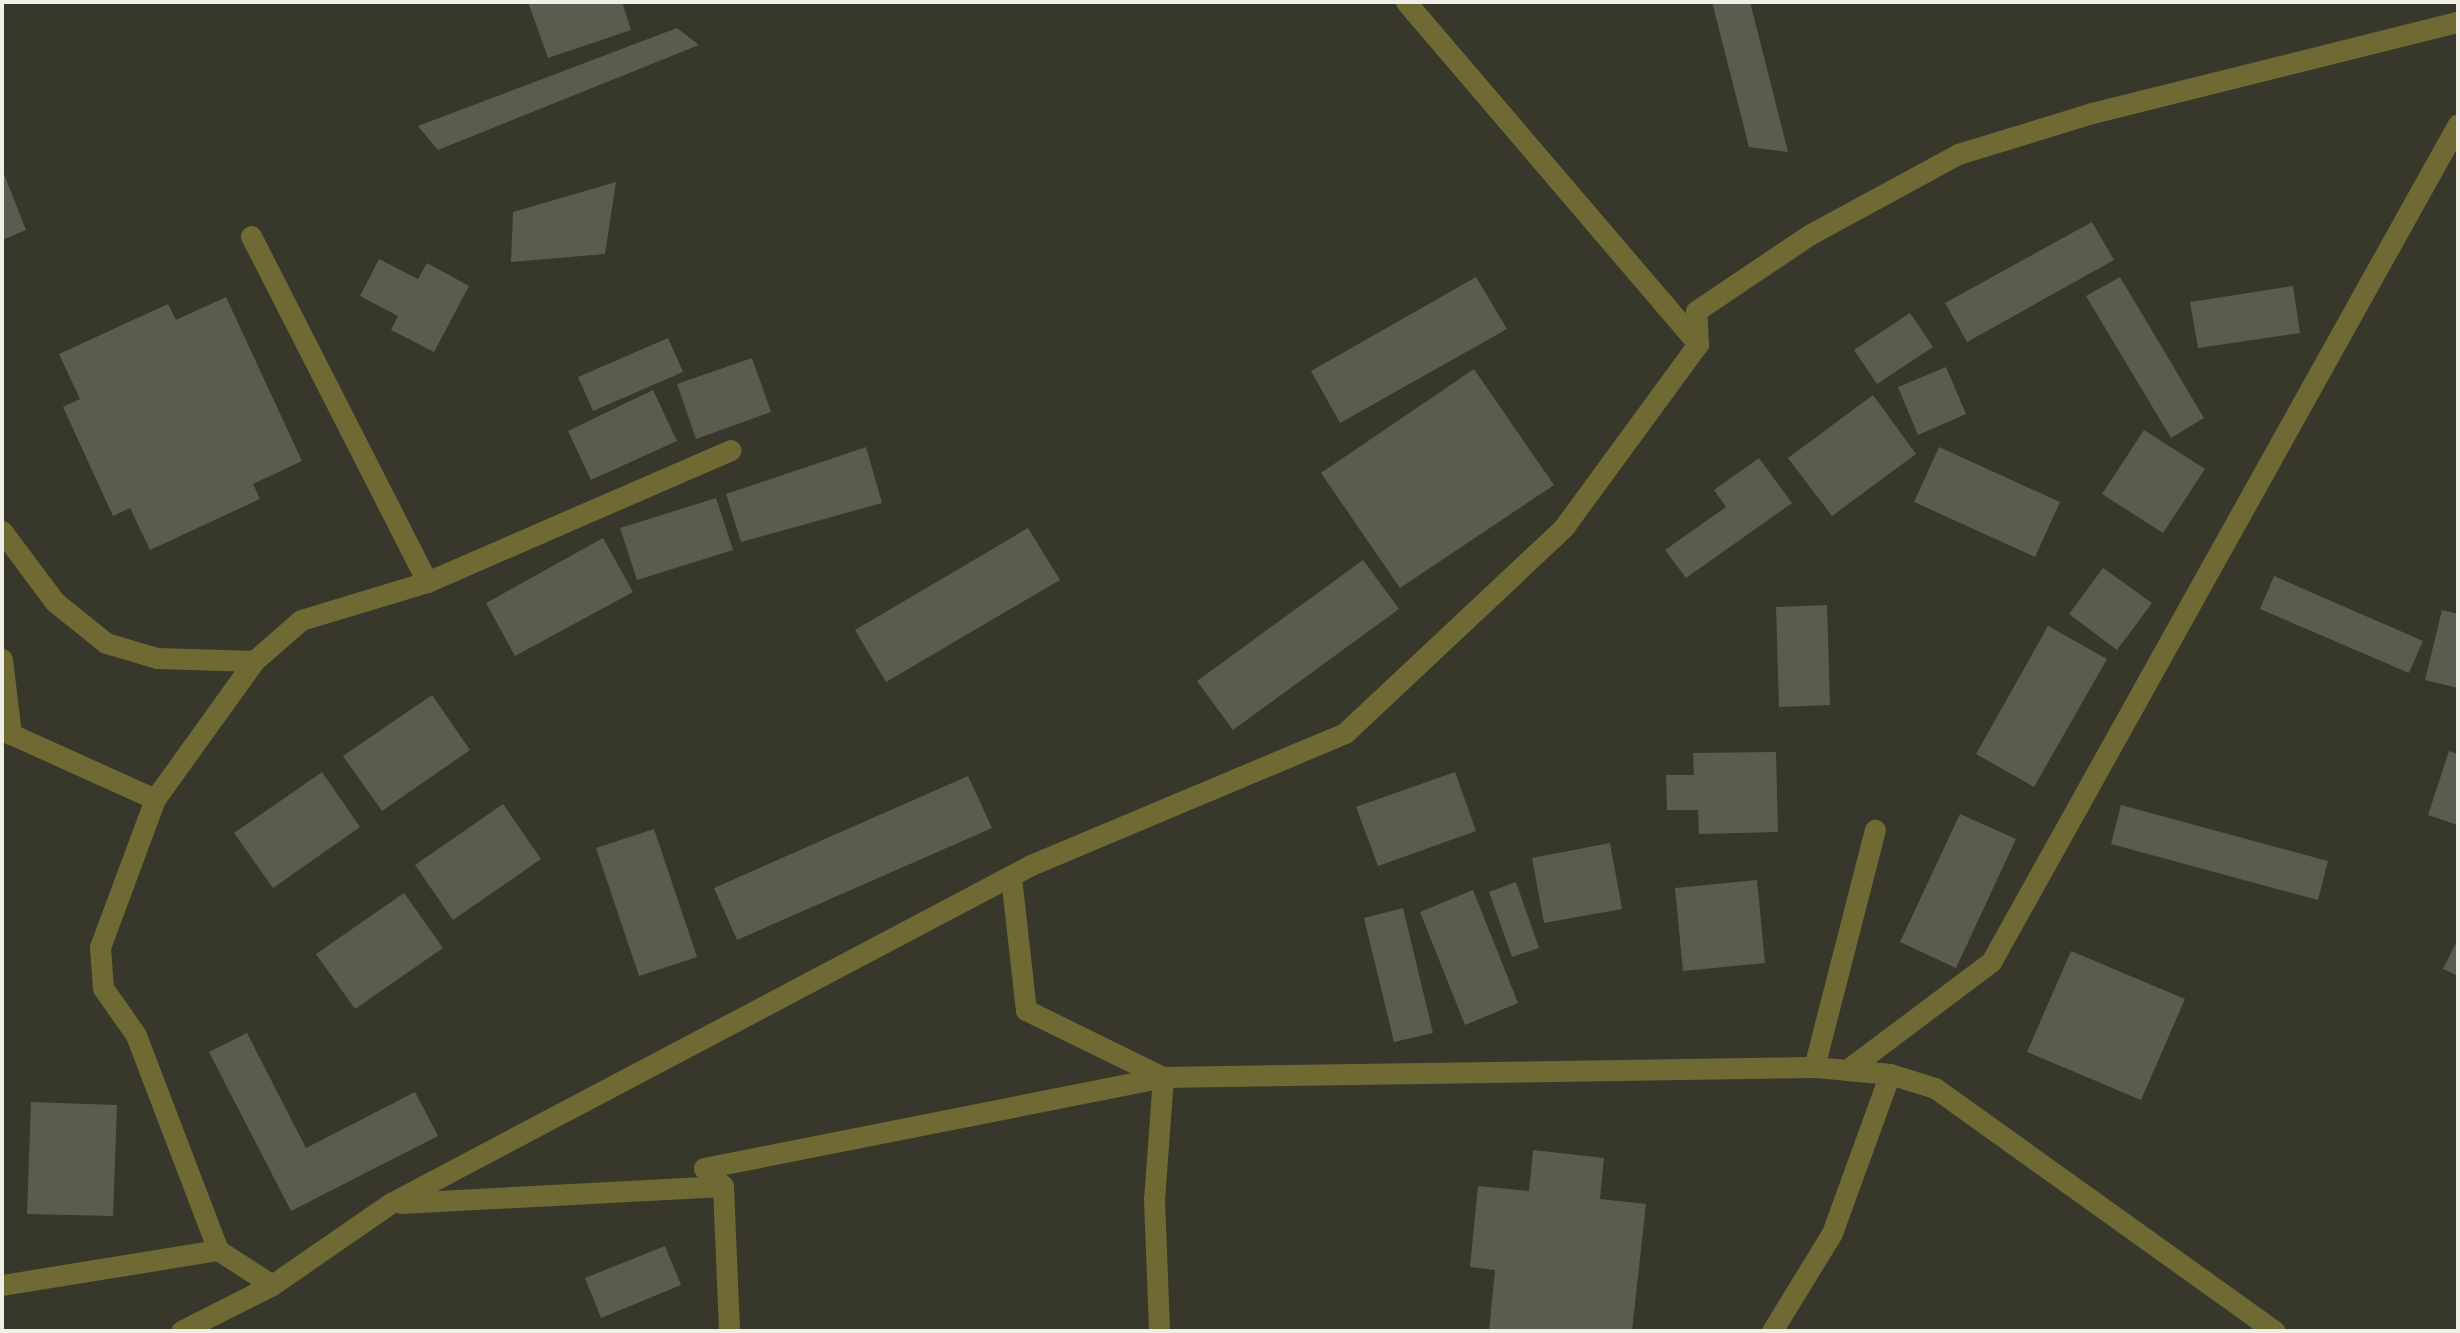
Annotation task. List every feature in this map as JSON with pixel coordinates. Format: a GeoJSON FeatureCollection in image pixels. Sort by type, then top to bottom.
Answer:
{"type":"FeatureCollection","features":[{"type":"Feature","properties":{"kind":"street"},"geometry":{"type":"LineString","coordinates":[[1406,2],[1698,344]]}},
{"type":"Feature","properties":{"kind":"street"},"geometry":{"type":"LineString","coordinates":[[181,1331],[272,1285],[391,1203],[1011,877],[1345,733],[1564,527],[1698,344],[1696,311],[1809,234],[1958,154],[2092,113],[2458,22]]}},
{"type":"Feature","properties":{"kind":"street"},"geometry":{"type":"LineString","coordinates":[[1847,1070],[1991,962],[2458,124]]}},
{"type":"Feature","properties":{"kind":"street"},"geometry":{"type":"LineString","coordinates":[[251,236],[428,582]]}},
{"type":"Feature","properties":{"kind":"street"},"geometry":{"type":"LineString","coordinates":[[272,1285],[218,1250],[136,1035],[103,988],[100,947],[155,799],[254,661],[301,620],[428,582],[730,450]]}},
{"type":"Feature","properties":{"kind":"street"},"geometry":{"type":"LineString","coordinates":[[2,531],[55,602],[106,643],[157,658],[254,661]]}},
{"type":"Feature","properties":{"kind":"street"},"geometry":{"type":"LineString","coordinates":[[2,659],[11,734],[155,799]]}},
{"type":"Feature","properties":{"kind":"street"},"geometry":{"type":"LineString","coordinates":[[1814,1067],[1875,830]]}},
{"type":"Feature","properties":{"kind":"street"},"geometry":{"type":"LineString","coordinates":[[1011,877],[1026,1010],[1163,1077]]}},
{"type":"Feature","properties":{"kind":"street"},"geometry":{"type":"LineString","coordinates":[[729,1331],[723,1186],[704,1168],[1163,1077],[1814,1067],[1890,1073],[1935,1088],[2274,1331]]}},
{"type":"Feature","properties":{"kind":"street"},"geometry":{"type":"LineString","coordinates":[[1772,1331],[1832,1233],[1890,1073]]}},
{"type":"Feature","properties":{"kind":"street"},"geometry":{"type":"LineString","coordinates":[[1159,1331],[1154,1199],[1163,1077]]}},
{"type":"Feature","properties":{"kind":"street"},"geometry":{"type":"LineString","coordinates":[[391,1203],[723,1186]]}},
{"type":"Feature","properties":{"kind":"street"},"geometry":{"type":"LineString","coordinates":[[2,1285],[218,1250]]}},
{"type":"Feature","properties":{"kind":"building"},"geometry":{"type":"Polygon","coordinates":[[[528,2],[622,2],[631,30],[548,58],[528,2]]]}},
{"type":"Feature","properties":{"kind":"building"},"geometry":{"type":"Polygon","coordinates":[[[1712,2],[1750,2],[1788,152],[1749,147],[1712,2]]]}},
{"type":"Feature","properties":{"kind":"building"},"geometry":{"type":"Polygon","coordinates":[[[677,28],[699,45],[438,150],[418,126],[677,28]]]}},
{"type":"Feature","properties":{"kind":"building"},"geometry":{"type":"Polygon","coordinates":[[[2,169],[26,230],[2,240],[2,169]]]}},
{"type":"Feature","properties":{"kind":"building"},"geometry":{"type":"Polygon","coordinates":[[[616,182],[605,254],[511,262],[513,212],[616,182]]]}},
{"type":"Feature","properties":{"kind":"building"},"geometry":{"type":"Polygon","coordinates":[[[2092,222],[2114,260],[1967,342],[1945,303],[2092,222]]]}},
{"type":"Feature","properties":{"kind":"building"},"geometry":{"type":"Polygon","coordinates":[[[379,259],[418,279],[427,263],[469,286],[434,352],[391,330],[398,316],[360,296],[379,259]]]}},
{"type":"Feature","properties":{"kind":"building"},"geometry":{"type":"Polygon","coordinates":[[[1476,277],[1507,329],[1340,423],[1311,371],[1476,277]]]}},
{"type":"Feature","properties":{"kind":"building"},"geometry":{"type":"Polygon","coordinates":[[[2120,277],[2204,418],[2171,438],[2086,296],[2120,277]]]}},
{"type":"Feature","properties":{"kind":"building"},"geometry":{"type":"Polygon","coordinates":[[[2293,286],[2300,333],[2198,348],[2190,302],[2293,286]]]}},
{"type":"Feature","properties":{"kind":"building"},"geometry":{"type":"Polygon","coordinates":[[[226,297],[302,461],[253,484],[260,499],[150,550],[130,508],[113,516],[63,407],[80,399],[59,354],[168,304],[176,320],[226,297]]]}},
{"type":"Feature","properties":{"kind":"building"},"geometry":{"type":"Polygon","coordinates":[[[1910,313],[1933,347],[1877,384],[1854,350],[1910,313]]]}},
{"type":"Feature","properties":{"kind":"building"},"geometry":{"type":"Polygon","coordinates":[[[668,338],[683,372],[593,411],[578,377],[668,338]]]}},
{"type":"Feature","properties":{"kind":"building"},"geometry":{"type":"Polygon","coordinates":[[[752,358],[771,412],[696,439],[677,384],[752,358]]]}},
{"type":"Feature","properties":{"kind":"building"},"geometry":{"type":"Polygon","coordinates":[[[1946,367],[1966,414],[1918,435],[1898,387],[1946,367]]]}},
{"type":"Feature","properties":{"kind":"building"},"geometry":{"type":"Polygon","coordinates":[[[1474,369],[1554,485],[1400,588],[1321,473],[1474,369]]]}},
{"type":"Feature","properties":{"kind":"building"},"geometry":{"type":"Polygon","coordinates":[[[653,390],[677,441],[591,480],[568,431],[653,390]]]}},
{"type":"Feature","properties":{"kind":"building"},"geometry":{"type":"Polygon","coordinates":[[[1873,395],[1916,454],[1832,516],[1788,458],[1873,395]]]}},
{"type":"Feature","properties":{"kind":"building"},"geometry":{"type":"Polygon","coordinates":[[[2144,430],[2205,469],[2163,533],[2102,494],[2144,430]]]}},
{"type":"Feature","properties":{"kind":"building"},"geometry":{"type":"Polygon","coordinates":[[[866,447],[882,503],[741,542],[726,494],[866,447]]]}},
{"type":"Feature","properties":{"kind":"building"},"geometry":{"type":"Polygon","coordinates":[[[1939,447],[2060,502],[2035,557],[1914,502],[1939,447]]]}},
{"type":"Feature","properties":{"kind":"building"},"geometry":{"type":"Polygon","coordinates":[[[1759,458],[1792,503],[1686,578],[1665,550],[1726,507],[1714,490],[1759,458]]]}},
{"type":"Feature","properties":{"kind":"building"},"geometry":{"type":"Polygon","coordinates":[[[716,498],[733,550],[637,580],[620,528],[716,498]]]}},
{"type":"Feature","properties":{"kind":"building"},"geometry":{"type":"Polygon","coordinates":[[[1028,528],[1060,580],[886,682],[855,630],[1028,528]]]}},
{"type":"Feature","properties":{"kind":"building"},"geometry":{"type":"Polygon","coordinates":[[[603,538],[633,592],[515,656],[486,603],[603,538]]]}},
{"type":"Feature","properties":{"kind":"building"},"geometry":{"type":"Polygon","coordinates":[[[1363,560],[1399,609],[1233,730],[1197,681],[1363,560]]]}},
{"type":"Feature","properties":{"kind":"building"},"geometry":{"type":"Polygon","coordinates":[[[2103,568],[2152,603],[2117,650],[2069,614],[2103,568]]]}},
{"type":"Feature","properties":{"kind":"building"},"geometry":{"type":"Polygon","coordinates":[[[2274,576],[2423,641],[2409,673],[2260,609],[2274,576]]]}},
{"type":"Feature","properties":{"kind":"building"},"geometry":{"type":"Polygon","coordinates":[[[1827,605],[1830,705],[1779,707],[1776,607],[1827,605]]]}},
{"type":"Feature","properties":{"kind":"building"},"geometry":{"type":"Polygon","coordinates":[[[2442,610],[2458,614],[2458,688],[2425,680],[2442,610]]]}},
{"type":"Feature","properties":{"kind":"building"},"geometry":{"type":"Polygon","coordinates":[[[2048,626],[2107,659],[2034,787],[1976,754],[2048,626]]]}},
{"type":"Feature","properties":{"kind":"building"},"geometry":{"type":"Polygon","coordinates":[[[432,695],[470,750],[382,811],[343,756],[432,695]]]}},
{"type":"Feature","properties":{"kind":"building"},"geometry":{"type":"Polygon","coordinates":[[[2449,751],[2458,754],[2458,825],[2428,815],[2449,751]]]}},
{"type":"Feature","properties":{"kind":"building"},"geometry":{"type":"Polygon","coordinates":[[[1776,752],[1778,832],[1699,834],[1698,810],[1667,810],[1666,775],[1694,775],[1693,753],[1776,752]]]}},
{"type":"Feature","properties":{"kind":"building"},"geometry":{"type":"Polygon","coordinates":[[[322,772],[360,827],[273,888],[234,833],[322,772]]]}},
{"type":"Feature","properties":{"kind":"building"},"geometry":{"type":"Polygon","coordinates":[[[1455,772],[1476,831],[1378,866],[1356,807],[1455,772]]]}},
{"type":"Feature","properties":{"kind":"building"},"geometry":{"type":"Polygon","coordinates":[[[968,776],[992,828],[737,940],[714,888],[968,776]]]}},
{"type":"Feature","properties":{"kind":"building"},"geometry":{"type":"Polygon","coordinates":[[[503,804],[541,859],[453,920],[415,865],[503,804]]]}},
{"type":"Feature","properties":{"kind":"building"},"geometry":{"type":"Polygon","coordinates":[[[2121,805],[2328,861],[2318,900],[2111,844],[2121,805]]]}},
{"type":"Feature","properties":{"kind":"building"},"geometry":{"type":"Polygon","coordinates":[[[1960,814],[2016,839],[1956,968],[1900,942],[1960,814]]]}},
{"type":"Feature","properties":{"kind":"building"},"geometry":{"type":"Polygon","coordinates":[[[654,829],[697,957],[639,976],[596,848],[654,829]]]}},
{"type":"Feature","properties":{"kind":"building"},"geometry":{"type":"Polygon","coordinates":[[[1610,843],[1622,909],[1544,923],[1532,858],[1610,843]]]}},
{"type":"Feature","properties":{"kind":"building"},"geometry":{"type":"Polygon","coordinates":[[[1757,880],[1765,963],[1683,971],[1675,888],[1757,880]]]}},
{"type":"Feature","properties":{"kind":"building"},"geometry":{"type":"Polygon","coordinates":[[[1516,882],[1539,948],[1512,957],[1489,892],[1516,882]]]}},
{"type":"Feature","properties":{"kind":"building"},"geometry":{"type":"Polygon","coordinates":[[[1473,890],[1518,1003],[1465,1025],[1420,912],[1473,890]]]}},
{"type":"Feature","properties":{"kind":"building"},"geometry":{"type":"Polygon","coordinates":[[[404,893],[443,948],[355,1009],[316,954],[404,893]]]}},
{"type":"Feature","properties":{"kind":"building"},"geometry":{"type":"Polygon","coordinates":[[[1403,908],[1433,1033],[1394,1042],[1364,918],[1403,908]]]}},
{"type":"Feature","properties":{"kind":"building"},"geometry":{"type":"Polygon","coordinates":[[[2458,939],[2458,976],[2443,969],[2458,939]]]}},
{"type":"Feature","properties":{"kind":"building"},"geometry":{"type":"Polygon","coordinates":[[[2071,951],[2185,999],[2141,1100],[2027,1052],[2071,951]]]}},
{"type":"Feature","properties":{"kind":"building"},"geometry":{"type":"Polygon","coordinates":[[[247,1033],[306,1148],[415,1092],[438,1136],[291,1211],[209,1052],[247,1033]]]}},
{"type":"Feature","properties":{"kind":"building"},"geometry":{"type":"Polygon","coordinates":[[[31,1102],[117,1105],[113,1216],[27,1214],[31,1102]]]}},
{"type":"Feature","properties":{"kind":"building"},"geometry":{"type":"Polygon","coordinates":[[[1533,1150],[1604,1158],[1600,1199],[1646,1204],[1632,1331],[1489,1331],[1495,1270],[1470,1267],[1478,1186],[1529,1191],[1533,1150]]]}},
{"type":"Feature","properties":{"kind":"building"},"geometry":{"type":"Polygon","coordinates":[[[665,1246],[681,1285],[601,1318],[585,1278],[665,1246]]]}}]}
